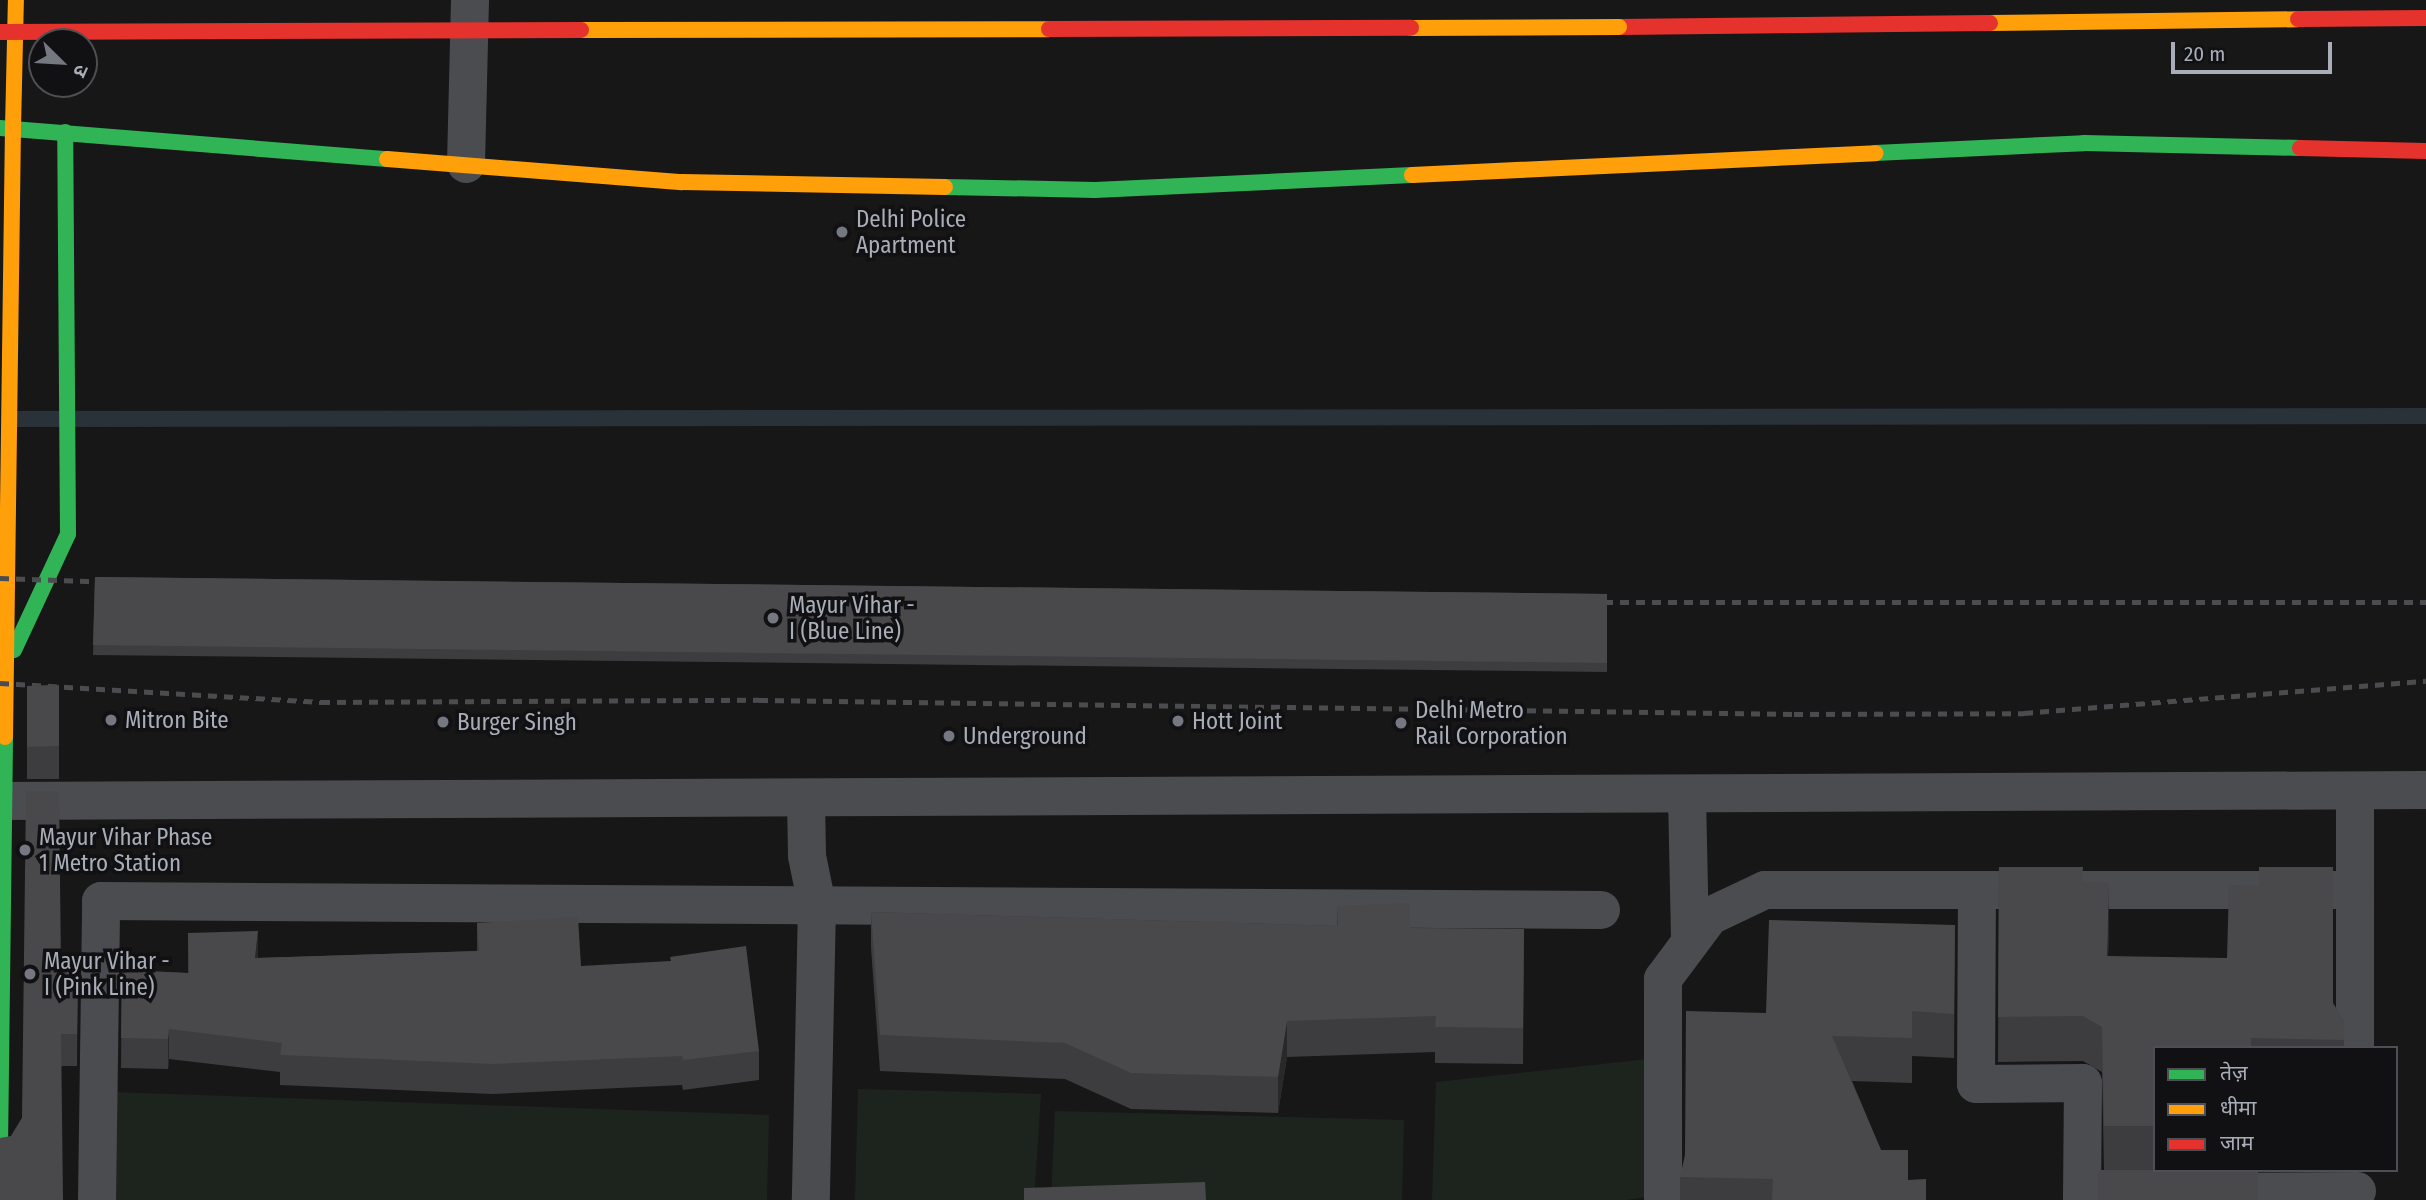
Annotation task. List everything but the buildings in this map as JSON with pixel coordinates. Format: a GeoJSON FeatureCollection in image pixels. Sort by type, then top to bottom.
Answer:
{"type":"FeatureCollection","features":[{"type":"Feature","properties":{"kind":"main road"},"geometry":{"type":"LineString","coordinates":[[0,1149],[1,801],[9,661],[13,266],[7,128],[16,0]]}},
{"type":"Feature","properties":{"kind":"main road"},"geometry":{"type":"LineString","coordinates":[[0,32],[1619,27],[2426,18]]}},
{"type":"Feature","properties":{"kind":"main road"},"geometry":{"type":"LineString","coordinates":[[7,128],[682,182],[1095,190],[2084,143],[2426,151]]}},
{"type":"Feature","properties":{"kind":"main road"},"geometry":{"type":"LineString","coordinates":[[9,661],[68,534],[65,132]]}},
{"type":"Feature","properties":{"kind":"main road"},"geometry":{"type":"LineString","coordinates":[[45,534],[68,534]]}},
{"type":"Feature","properties":{"kind":"street"},"geometry":{"type":"LineString","coordinates":[[466,164],[470,0]]}},
{"type":"Feature","properties":{"kind":"street"},"geometry":{"type":"LineString","coordinates":[[1,801],[2426,790]]}},
{"type":"Feature","properties":{"kind":"street"},"geometry":{"type":"LineString","coordinates":[[2355,791],[2355,1046]]}},
{"type":"Feature","properties":{"kind":"street"},"geometry":{"type":"LineString","coordinates":[[1687,795],[1690,942]]}},
{"type":"Feature","properties":{"kind":"street"},"geometry":{"type":"LineString","coordinates":[[806,799],[807,856],[817,905],[811,1200]]}},
{"type":"Feature","properties":{"kind":"street"},"geometry":{"type":"LineString","coordinates":[[1663,1200],[1663,979],[1710,916],[1765,890],[2353,890]]}},
{"type":"Feature","properties":{"kind":"street"},"geometry":{"type":"LineString","coordinates":[[1977,890],[1976,1083],[2083,1083],[2082,1196],[2123,1193]]}},
{"type":"Feature","properties":{"kind":"street"},"geometry":{"type":"LineString","coordinates":[[97,1200],[101,901],[1601,909]]}},
{"type":"Feature","properties":{"kind":"street"},"geometry":{"type":"LineString","coordinates":[[2165,1192],[2357,1187]]}},
{"type":"Feature","properties":{"kind":"shaded area"},"geometry":{"type":"Polygon","coordinates":[[[1666,1057],[1666,1194],[1627,1200],[1432,1200],[1436,1082],[1666,1057]]]}},
{"type":"Feature","properties":{"kind":"shaded area"},"geometry":{"type":"Polygon","coordinates":[[[858,1089],[1041,1094],[1034,1200],[855,1200],[858,1089]]]}},
{"type":"Feature","properties":{"kind":"shaded area"},"geometry":{"type":"Polygon","coordinates":[[[114,1092],[769,1115],[767,1200],[111,1200],[114,1092]]]}},
{"type":"Feature","properties":{"kind":"shaded area"},"geometry":{"type":"Polygon","coordinates":[[[1055,1111],[1404,1120],[1402,1200],[1051,1200],[1055,1111]]]}},
{"type":"Feature","properties":{"kind":"waterway"},"geometry":{"type":"LineString","coordinates":[[10,419],[2426,416]]}},
{"type":"Feature","properties":{"kind":"railway"},"geometry":{"type":"LineString","coordinates":[[0,578],[115,582]]}},
{"type":"Feature","properties":{"kind":"railway"},"geometry":{"type":"LineString","coordinates":[[1588,602],[2426,602]]}},
{"type":"Feature","properties":{"kind":"railway"},"geometry":{"type":"LineString","coordinates":[[0,683],[321,702],[759,700],[1794,714],[2024,713],[2426,681]]}},
{"type":"Feature","properties":{"kind":"traffic: fast"},"geometry":{"type":"LineString","coordinates":[[0,128],[387,159]]}},
{"type":"Feature","properties":{"kind":"traffic: fast"},"geometry":{"type":"LineString","coordinates":[[14,650],[68,534],[65,132]]}},
{"type":"Feature","properties":{"kind":"traffic: fast"},"geometry":{"type":"LineString","coordinates":[[1875,153],[2084,143],[2300,148]]}},
{"type":"Feature","properties":{"kind":"traffic: fast"},"geometry":{"type":"LineString","coordinates":[[945,187],[1095,190],[1412,175]]}},
{"type":"Feature","properties":{"kind":"traffic: fast"},"geometry":{"type":"LineString","coordinates":[[0,1149],[5,737]]}},
{"type":"Feature","properties":{"kind":"traffic: slow"},"geometry":{"type":"LineString","coordinates":[[13,128],[16,0]]}},
{"type":"Feature","properties":{"kind":"traffic: slow"},"geometry":{"type":"LineString","coordinates":[[1990,23],[2298,19]]}},
{"type":"Feature","properties":{"kind":"traffic: slow"},"geometry":{"type":"LineString","coordinates":[[1411,28],[1619,27]]}},
{"type":"Feature","properties":{"kind":"traffic: slow"},"geometry":{"type":"LineString","coordinates":[[581,30],[1049,29]]}},
{"type":"Feature","properties":{"kind":"traffic: slow"},"geometry":{"type":"LineString","coordinates":[[5,737],[13,128]]}},
{"type":"Feature","properties":{"kind":"traffic: slow"},"geometry":{"type":"LineString","coordinates":[[1412,175],[1875,153]]}},
{"type":"Feature","properties":{"kind":"traffic: slow"},"geometry":{"type":"LineString","coordinates":[[387,159],[682,182],[945,187]]}},
{"type":"Feature","properties":{"kind":"traffic: jam"},"geometry":{"type":"LineString","coordinates":[[2298,19],[2426,18]]}},
{"type":"Feature","properties":{"kind":"traffic: jam"},"geometry":{"type":"LineString","coordinates":[[1619,27],[1990,23]]}},
{"type":"Feature","properties":{"kind":"traffic: jam"},"geometry":{"type":"LineString","coordinates":[[1049,29],[1411,28]]}},
{"type":"Feature","properties":{"kind":"traffic: jam"},"geometry":{"type":"LineString","coordinates":[[0,32],[581,30]]}},
{"type":"Feature","properties":{"kind":"traffic: jam"},"geometry":{"type":"LineString","coordinates":[[2300,148],[2426,151]]}},
{"type":"Feature","properties":{"kind":"place","name":"Delhi Police Apartment"},"geometry":{"type":"Point","coordinates":[842,232]}},
{"type":"Feature","properties":{"kind":"place","name":"Mayur Vihar - I (Blue Line)"},"geometry":{"type":"Point","coordinates":[773,618]}},
{"type":"Feature","properties":{"kind":"place","name":"Mitron Bite"},"geometry":{"type":"Point","coordinates":[111,720]}},
{"type":"Feature","properties":{"kind":"place","name":"Hott Joint"},"geometry":{"type":"Point","coordinates":[1178,721]}},
{"type":"Feature","properties":{"kind":"place","name":"Burger Singh"},"geometry":{"type":"Point","coordinates":[443,722]}},
{"type":"Feature","properties":{"kind":"place","name":"Delhi Metro Rail Corporation"},"geometry":{"type":"Point","coordinates":[1401,723]}},
{"type":"Feature","properties":{"kind":"place","name":"Underground"},"geometry":{"type":"Point","coordinates":[949,736]}},
{"type":"Feature","properties":{"kind":"place","name":"Mayur Vihar Phase 1 Metro Station"},"geometry":{"type":"Point","coordinates":[25,850]}},
{"type":"Feature","properties":{"kind":"place","name":"Mayur Vihar - I (Pink Line)"},"geometry":{"type":"Point","coordinates":[30,974]}}]}
